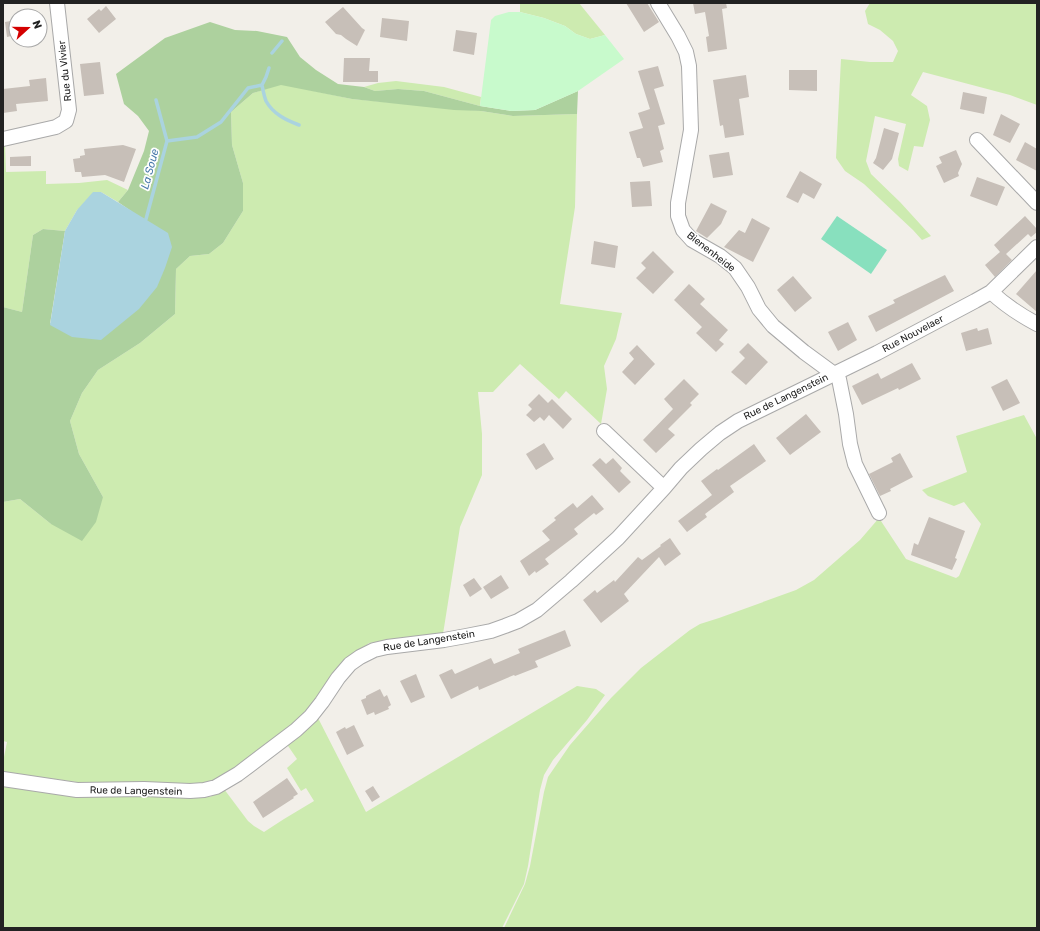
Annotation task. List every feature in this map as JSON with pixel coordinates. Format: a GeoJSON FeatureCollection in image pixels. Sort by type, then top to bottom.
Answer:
{"type":"FeatureCollection","features":[{"type":"Feature","properties":{"kind":"street","name":"Rue du Vivier"},"geometry":{"type":"LineString","coordinates":[[3,139],[56,127],[66,121],[69,110],[57,3]]}},
{"type":"Feature","properties":{"kind":"street","name":"Bienenheide"},"geometry":{"type":"LineString","coordinates":[[658,3],[686,52],[689,66],[691,130],[678,203],[678,216],[683,230],[692,240],[720,256],[735,268],[759,309],[773,326],[804,352],[834,374]]}},
{"type":"Feature","properties":{"kind":"street"},"geometry":{"type":"LineString","coordinates":[[977,140],[1037,204]]}},
{"type":"Feature","properties":{"kind":"street","name":"Rue Nouvelaer"},"geometry":{"type":"LineString","coordinates":[[834,374],[877,353],[991,292],[1037,247]]}},
{"type":"Feature","properties":{"kind":"street"},"geometry":{"type":"LineString","coordinates":[[991,292],[1003,304],[1037,324]]}},
{"type":"Feature","properties":{"kind":"street","name":"Rue de Langenstein"},"geometry":{"type":"LineString","coordinates":[[3,779],[77,790],[137,789],[190,791],[216,787],[238,774],[296,730],[311,716],[338,678],[350,664],[360,656],[374,650],[387,647],[444,640],[491,631],[505,626],[537,610],[618,538],[681,468],[720,432],[738,421],[834,374],[839,379],[842,390],[850,444],[855,464],[879,513]]}},
{"type":"Feature","properties":{"kind":"street"},"geometry":{"type":"LineString","coordinates":[[604,431],[664,488]]}},
{"type":"Feature","properties":{"kind":"green space"},"geometry":{"type":"Polygon","coordinates":[[[520,3],[579,3],[605,35],[590,39],[576,34],[565,26],[544,18],[520,12],[520,3]]]}},
{"type":"Feature","properties":{"kind":"green space"},"geometry":{"type":"Polygon","coordinates":[[[870,3],[1037,3],[1037,105],[1010,95],[923,72],[911,95],[927,106],[930,120],[923,147],[914,146],[908,171],[899,166],[898,159],[906,124],[875,116],[866,161],[871,174],[900,202],[931,236],[922,240],[864,184],[845,171],[836,158],[841,59],[870,62],[893,62],[898,51],[893,41],[880,30],[868,24],[865,11],[870,3]]]}},
{"type":"Feature","properties":{"kind":"green space"},"geometry":{"type":"Polygon","coordinates":[[[509,12],[520,12],[544,18],[565,26],[576,34],[590,39],[605,35],[624,59],[578,91],[535,110],[511,111],[480,106],[491,20],[495,16],[509,12]]]}},
{"type":"Feature","properties":{"kind":"green space"},"geometry":{"type":"Polygon","coordinates":[[[210,22],[235,30],[257,31],[287,37],[300,57],[316,70],[338,84],[364,87],[375,91],[398,89],[424,91],[480,106],[511,111],[535,110],[578,91],[577,114],[513,116],[481,111],[454,110],[352,99],[281,85],[253,93],[231,112],[232,145],[243,183],[243,211],[223,243],[209,254],[190,256],[176,269],[175,314],[140,343],[98,370],[82,393],[70,421],[79,454],[103,497],[96,522],[82,541],[51,524],[20,499],[3,502],[3,307],[22,312],[33,235],[43,229],[65,231],[50,324],[131,211],[118,202],[128,190],[144,151],[149,131],[138,116],[124,104],[116,74],[165,38],[210,22]]]}},
{"type":"Feature","properties":{"kind":"green space"},"geometry":{"type":"Polygon","coordinates":[[[396,81],[444,87],[481,97],[480,106],[424,91],[398,89],[375,91],[364,87],[378,83],[396,81]]]}},
{"type":"Feature","properties":{"kind":"green space"},"geometry":{"type":"Polygon","coordinates":[[[281,84],[352,99],[481,111],[513,116],[577,114],[575,207],[560,304],[622,313],[616,339],[604,366],[607,389],[601,424],[566,391],[559,399],[520,364],[493,392],[478,392],[482,434],[482,475],[460,527],[443,634],[369,643],[350,659],[304,718],[220,782],[185,788],[138,782],[84,783],[3,772],[3,762],[7,742],[3,741],[3,502],[20,499],[51,524],[103,497],[79,454],[70,421],[82,393],[98,370],[140,343],[175,314],[176,269],[190,256],[209,254],[223,243],[243,211],[243,183],[232,145],[231,112],[253,93],[281,84]]]}},
{"type":"Feature","properties":{"kind":"green space"},"geometry":{"type":"Polygon","coordinates":[[[3,144],[5,144],[6,172],[46,171],[46,184],[107,180],[128,190],[118,202],[101,192],[77,210],[65,231],[43,229],[33,235],[22,312],[3,307],[3,144]]]}},
{"type":"Feature","properties":{"kind":"green space"},"geometry":{"type":"Polygon","coordinates":[[[837,216],[887,250],[871,274],[821,239],[837,216]]]}},
{"type":"Feature","properties":{"kind":"green space"},"geometry":{"type":"Polygon","coordinates":[[[1024,415],[1037,439],[1037,928],[504,928],[525,884],[548,777],[570,745],[611,698],[641,668],[700,624],[796,590],[814,580],[860,540],[879,518],[906,559],[956,578],[959,576],[981,524],[964,502],[954,506],[928,496],[922,490],[967,472],[956,436],[1024,415]]]}},
{"type":"Feature","properties":{"kind":"green space"},"geometry":{"type":"Polygon","coordinates":[[[577,686],[596,689],[605,695],[587,720],[553,760],[544,775],[540,790],[524,884],[502,928],[3,928],[3,783],[200,797],[210,797],[224,789],[248,821],[264,832],[314,801],[306,788],[301,791],[287,768],[297,759],[286,743],[318,718],[366,812],[577,686]]]}},
{"type":"Feature","properties":{"kind":"water"},"geometry":{"type":"Polygon","coordinates":[[[93,192],[101,192],[168,233],[172,247],[157,287],[139,309],[101,340],[72,337],[50,325],[65,231],[77,210],[93,192]]]}},
{"type":"Feature","properties":{"kind":"building"},"geometry":{"type":"Polygon","coordinates":[[[626,3],[647,3],[659,22],[644,32],[626,3]]]}},
{"type":"Feature","properties":{"kind":"building"},"geometry":{"type":"Polygon","coordinates":[[[693,3],[726,3],[727,8],[722,9],[727,49],[708,52],[706,37],[709,36],[705,12],[695,14],[693,3]]]}},
{"type":"Feature","properties":{"kind":"building"},"geometry":{"type":"Polygon","coordinates":[[[106,6],[116,19],[99,33],[87,19],[99,9],[101,11],[106,6]]]}},
{"type":"Feature","properties":{"kind":"building"},"geometry":{"type":"Polygon","coordinates":[[[343,7],[365,30],[357,46],[341,35],[336,34],[325,22],[343,7]]]}},
{"type":"Feature","properties":{"kind":"building"},"geometry":{"type":"Polygon","coordinates":[[[382,18],[409,21],[407,41],[380,37],[382,18]]]}},
{"type":"Feature","properties":{"kind":"building"},"geometry":{"type":"Polygon","coordinates":[[[8,21],[7,37],[5,22],[8,21]]]}},
{"type":"Feature","properties":{"kind":"building"},"geometry":{"type":"Polygon","coordinates":[[[456,30],[477,33],[474,55],[453,51],[456,30]]]}},
{"type":"Feature","properties":{"kind":"building"},"geometry":{"type":"Polygon","coordinates":[[[344,58],[370,58],[369,71],[378,71],[378,82],[343,82],[344,58]]]}},
{"type":"Feature","properties":{"kind":"building"},"geometry":{"type":"Polygon","coordinates":[[[100,62],[104,94],[84,96],[80,64],[100,62]]]}},
{"type":"Feature","properties":{"kind":"building"},"geometry":{"type":"Polygon","coordinates":[[[658,66],[664,86],[654,89],[665,124],[658,126],[664,149],[660,151],[663,162],[643,167],[640,158],[637,158],[629,132],[643,128],[638,113],[650,109],[638,71],[658,66]]]}},
{"type":"Feature","properties":{"kind":"building"},"geometry":{"type":"Polygon","coordinates":[[[789,70],[817,70],[817,91],[789,90],[789,70]]]}},
{"type":"Feature","properties":{"kind":"building"},"geometry":{"type":"Polygon","coordinates":[[[746,75],[749,97],[739,99],[744,135],[725,138],[723,125],[720,126],[713,80],[746,75]]]}},
{"type":"Feature","properties":{"kind":"building"},"geometry":{"type":"Polygon","coordinates":[[[46,78],[48,101],[16,104],[17,111],[3,113],[3,89],[30,86],[29,80],[46,78]]]}},
{"type":"Feature","properties":{"kind":"building"},"geometry":{"type":"Polygon","coordinates":[[[963,92],[987,97],[984,114],[960,109],[963,92]]]}},
{"type":"Feature","properties":{"kind":"building"},"geometry":{"type":"Polygon","coordinates":[[[1001,114],[1020,124],[1010,143],[993,135],[1001,114]]]}},
{"type":"Feature","properties":{"kind":"building"},"geometry":{"type":"Polygon","coordinates":[[[884,128],[899,133],[892,159],[883,170],[873,163],[876,158],[884,128]]]}},
{"type":"Feature","properties":{"kind":"building"},"geometry":{"type":"Polygon","coordinates":[[[1025,142],[1037,149],[1037,171],[1016,160],[1025,142]]]}},
{"type":"Feature","properties":{"kind":"building"},"geometry":{"type":"Polygon","coordinates":[[[123,145],[136,149],[124,182],[105,175],[82,177],[81,172],[75,172],[73,159],[80,158],[80,156],[85,155],[84,149],[123,145]]]}},
{"type":"Feature","properties":{"kind":"building"},"geometry":{"type":"Polygon","coordinates":[[[956,150],[962,164],[958,173],[959,176],[944,183],[936,166],[942,163],[939,157],[956,150]]]}},
{"type":"Feature","properties":{"kind":"building"},"geometry":{"type":"Polygon","coordinates":[[[729,152],[733,175],[713,178],[709,155],[729,152]]]}},
{"type":"Feature","properties":{"kind":"building"},"geometry":{"type":"Polygon","coordinates":[[[31,156],[31,166],[10,166],[10,157],[31,156]]]}},
{"type":"Feature","properties":{"kind":"building"},"geometry":{"type":"Polygon","coordinates":[[[800,171],[822,184],[814,199],[803,193],[798,203],[786,197],[800,171]]]}},
{"type":"Feature","properties":{"kind":"building"},"geometry":{"type":"Polygon","coordinates":[[[977,177],[1005,187],[997,206],[970,196],[977,177]]]}},
{"type":"Feature","properties":{"kind":"building"},"geometry":{"type":"Polygon","coordinates":[[[650,181],[652,206],[632,207],[630,182],[650,181]]]}},
{"type":"Feature","properties":{"kind":"building"},"geometry":{"type":"Polygon","coordinates":[[[711,203],[727,211],[721,224],[707,238],[696,231],[711,203]]]}},
{"type":"Feature","properties":{"kind":"building"},"geometry":{"type":"Polygon","coordinates":[[[1025,216],[1037,229],[1037,232],[1031,237],[1028,234],[1006,254],[1012,260],[995,277],[985,265],[1000,252],[994,245],[1025,216]]]}},
{"type":"Feature","properties":{"kind":"building"},"geometry":{"type":"Polygon","coordinates":[[[752,218],[770,228],[753,262],[724,247],[739,230],[745,233],[752,218]]]}},
{"type":"Feature","properties":{"kind":"building"},"geometry":{"type":"Polygon","coordinates":[[[594,241],[618,246],[615,268],[591,264],[594,241]]]}},
{"type":"Feature","properties":{"kind":"building"},"geometry":{"type":"Polygon","coordinates":[[[653,251],[674,272],[653,294],[636,278],[646,268],[641,263],[653,251]]]}},
{"type":"Feature","properties":{"kind":"building"},"geometry":{"type":"Polygon","coordinates":[[[1037,270],[1037,312],[1016,294],[1037,270]]]}},
{"type":"Feature","properties":{"kind":"building"},"geometry":{"type":"Polygon","coordinates":[[[945,275],[954,291],[876,332],[868,316],[895,303],[893,300],[945,275]]]}},
{"type":"Feature","properties":{"kind":"building"},"geometry":{"type":"Polygon","coordinates":[[[793,276],[812,298],[795,312],[777,290],[793,276]]]}},
{"type":"Feature","properties":{"kind":"building"},"geometry":{"type":"Polygon","coordinates":[[[689,284],[705,299],[700,304],[728,330],[719,340],[724,344],[716,352],[696,333],[702,327],[674,300],[689,284]]]}},
{"type":"Feature","properties":{"kind":"building"},"geometry":{"type":"Polygon","coordinates":[[[848,322],[857,340],[838,351],[828,332],[848,322]]]}},
{"type":"Feature","properties":{"kind":"building"},"geometry":{"type":"Polygon","coordinates":[[[977,328],[978,331],[988,328],[992,344],[966,351],[961,333],[977,328]]]}},
{"type":"Feature","properties":{"kind":"building"},"geometry":{"type":"Polygon","coordinates":[[[748,343],[768,362],[746,385],[731,372],[745,358],[739,352],[748,343]]]}},
{"type":"Feature","properties":{"kind":"building"},"geometry":{"type":"Polygon","coordinates":[[[637,345],[655,364],[635,385],[622,372],[634,359],[629,353],[637,345]]]}},
{"type":"Feature","properties":{"kind":"building"},"geometry":{"type":"Polygon","coordinates":[[[912,363],[921,379],[862,405],[852,386],[878,373],[881,379],[912,363]]]}},
{"type":"Feature","properties":{"kind":"building"},"geometry":{"type":"Polygon","coordinates":[[[684,379],[699,394],[690,403],[692,405],[668,429],[675,435],[656,453],[643,440],[673,409],[664,399],[684,379]]]}},
{"type":"Feature","properties":{"kind":"building"},"geometry":{"type":"Polygon","coordinates":[[[1007,379],[1020,403],[1003,411],[991,387],[1007,379]]]}},
{"type":"Feature","properties":{"kind":"building"},"geometry":{"type":"Polygon","coordinates":[[[539,394],[548,403],[552,399],[572,419],[563,429],[549,415],[544,421],[540,417],[534,422],[526,415],[532,409],[528,405],[539,394]]]}},
{"type":"Feature","properties":{"kind":"building"},"geometry":{"type":"Polygon","coordinates":[[[806,414],[821,432],[790,455],[776,438],[806,414]]]}},
{"type":"Feature","properties":{"kind":"building"},"geometry":{"type":"Polygon","coordinates":[[[544,443],[554,459],[536,470],[526,454],[544,443]]]}},
{"type":"Feature","properties":{"kind":"building"},"geometry":{"type":"Polygon","coordinates":[[[754,444],[766,461],[730,486],[734,492],[705,514],[707,517],[687,532],[678,521],[712,495],[701,481],[754,444]]]}},
{"type":"Feature","properties":{"kind":"building"},"geometry":{"type":"Polygon","coordinates":[[[900,453],[913,477],[880,496],[869,474],[893,462],[891,458],[900,453]]]}},
{"type":"Feature","properties":{"kind":"building"},"geometry":{"type":"Polygon","coordinates":[[[600,458],[606,464],[613,458],[622,468],[620,471],[631,482],[619,493],[592,465],[600,458]]]}},
{"type":"Feature","properties":{"kind":"building"},"geometry":{"type":"Polygon","coordinates":[[[592,495],[604,509],[596,515],[594,513],[574,529],[578,534],[545,559],[549,564],[536,573],[535,571],[529,576],[520,561],[550,540],[542,531],[556,520],[554,518],[573,503],[577,508],[592,495]]]}},
{"type":"Feature","properties":{"kind":"building"},"geometry":{"type":"Polygon","coordinates":[[[929,517],[965,531],[955,558],[957,559],[952,570],[911,555],[914,543],[918,545],[929,517]]]}},
{"type":"Feature","properties":{"kind":"building"},"geometry":{"type":"Polygon","coordinates":[[[670,538],[681,554],[665,566],[659,557],[624,594],[629,601],[601,623],[583,600],[595,590],[597,593],[614,580],[615,582],[638,557],[642,560],[670,538]]]}},
{"type":"Feature","properties":{"kind":"building"},"geometry":{"type":"Polygon","coordinates":[[[501,575],[509,588],[491,599],[483,587],[501,575]]]}},
{"type":"Feature","properties":{"kind":"building"},"geometry":{"type":"Polygon","coordinates":[[[474,578],[482,589],[470,597],[463,585],[474,578]]]}},
{"type":"Feature","properties":{"kind":"building"},"geometry":{"type":"Polygon","coordinates":[[[565,630],[571,646],[535,661],[538,667],[515,676],[514,675],[479,690],[478,686],[451,699],[439,675],[452,669],[455,674],[491,658],[494,664],[520,653],[518,649],[565,630]]]}},
{"type":"Feature","properties":{"kind":"building"},"geometry":{"type":"Polygon","coordinates":[[[416,674],[425,697],[411,703],[400,681],[416,674]]]}},
{"type":"Feature","properties":{"kind":"building"},"geometry":{"type":"Polygon","coordinates":[[[380,689],[384,697],[387,695],[391,705],[388,707],[389,709],[375,715],[374,712],[367,715],[361,700],[380,689]]]}},
{"type":"Feature","properties":{"kind":"building"},"geometry":{"type":"Polygon","coordinates":[[[354,725],[364,746],[347,755],[336,732],[345,727],[346,729],[354,725]]]}},
{"type":"Feature","properties":{"kind":"building"},"geometry":{"type":"Polygon","coordinates":[[[287,778],[298,794],[263,818],[253,802],[287,778]]]}},
{"type":"Feature","properties":{"kind":"building"},"geometry":{"type":"Polygon","coordinates":[[[373,786],[380,797],[372,802],[365,791],[373,786]]]}},
{"type":"Feature","properties":{"kind":"waterway"},"geometry":{"type":"LineString","coordinates":[[272,53],[282,41]]}},
{"type":"Feature","properties":{"kind":"waterway"},"geometry":{"type":"LineString","coordinates":[[167,141],[197,137],[221,122],[248,88],[262,85],[269,68]]}},
{"type":"Feature","properties":{"kind":"waterway"},"geometry":{"type":"LineString","coordinates":[[262,85],[266,101],[272,110],[285,119],[299,125]]}},
{"type":"Feature","properties":{"kind":"waterway","name":"La Soue"},"geometry":{"type":"LineString","coordinates":[[146,219],[167,141],[156,100]]}}]}
